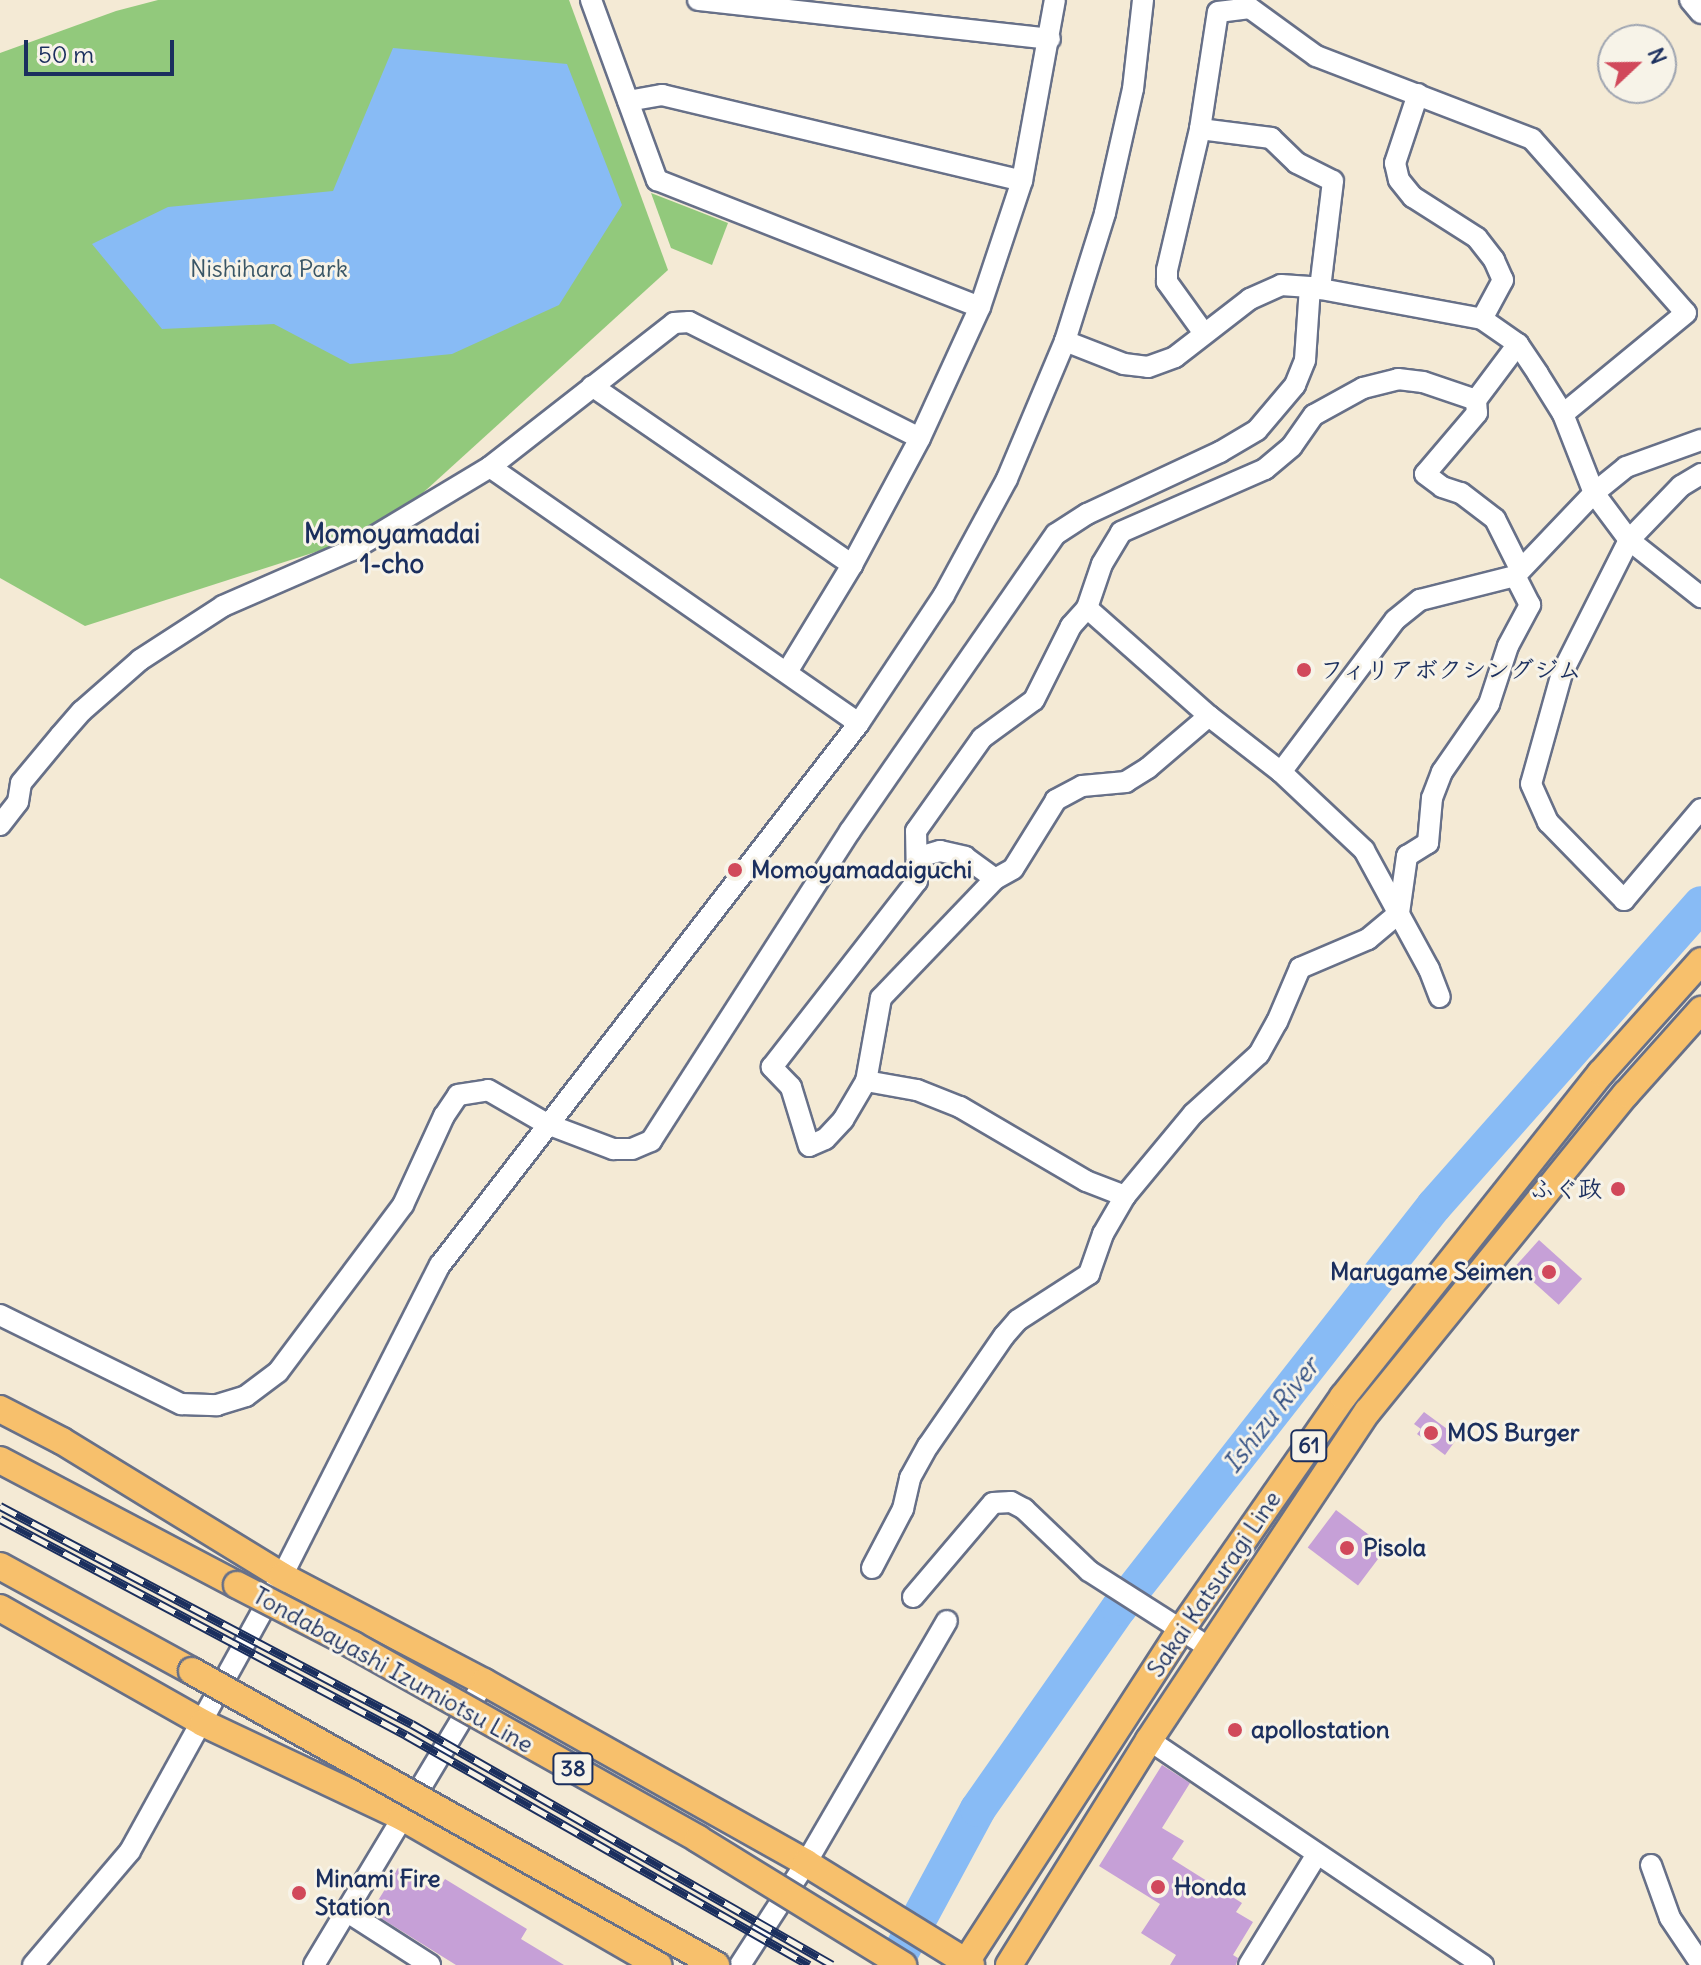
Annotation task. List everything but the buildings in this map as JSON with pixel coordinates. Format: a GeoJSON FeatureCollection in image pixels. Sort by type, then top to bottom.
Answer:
{"type":"FeatureCollection","features":[{"type":"Feature","properties":{"kind":"main road","name":"Sakai Katsuragi Line"},"geometry":{"type":"LineString","coordinates":[[963,1961],[1171,1623],[1343,1397],[1601,1073],[1701,961]]}},
{"type":"Feature","properties":{"kind":"main road","name":"Sakai Katsuragi Line"},"geometry":{"type":"LineString","coordinates":[[1009,1965],[1149,1740],[1368,1411],[1616,1106],[1701,1010]]}},
{"type":"Feature","properties":{"kind":"main road"},"geometry":{"type":"LineString","coordinates":[[0,1409],[62,1441],[282,1576],[484,1682],[806,1863],[963,1961]]}},
{"type":"Feature","properties":{"kind":"main road","name":"Tondabayashi Izumiotsu Line"},"geometry":{"type":"LineString","coordinates":[[0,1460],[353,1645],[698,1839],[903,1965]]}},
{"type":"Feature","properties":{"kind":"main road"},"geometry":{"type":"LineString","coordinates":[[0,1566],[372,1768],[716,1965]]}},
{"type":"Feature","properties":{"kind":"main road"},"geometry":{"type":"LineString","coordinates":[[0,1608],[203,1723],[402,1817],[658,1965]]}},
{"type":"Feature","properties":{"kind":"street"},"geometry":{"type":"LineString","coordinates":[[591,0],[657,180],[980,307]]}},
{"type":"Feature","properties":{"kind":"street"},"geometry":{"type":"LineString","coordinates":[[698,0],[1050,39]]}},
{"type":"Feature","properties":{"kind":"street"},"geometry":{"type":"LineString","coordinates":[[787,672],[852,565],[920,438],[980,307],[1022,181],[1055,0]]}},
{"type":"Feature","properties":{"kind":"street"},"geometry":{"type":"LineString","coordinates":[[33,1965],[130,1851],[282,1576],[440,1265],[859,723],[944,595],[1007,479],[1065,341],[1105,213],[1133,89],[1143,0]]}},
{"type":"Feature","properties":{"kind":"street"},"geometry":{"type":"LineString","coordinates":[[1690,0],[1701,13]]}},
{"type":"Feature","properties":{"kind":"street"},"geometry":{"type":"LineString","coordinates":[[1203,332],[1167,282],[1167,270],[1200,129],[1218,12],[1250,8],[1316,56],[1532,139],[1686,313],[1563,414]]}},
{"type":"Feature","properties":{"kind":"street"},"geometry":{"type":"LineString","coordinates":[[1418,94],[1395,163],[1399,180],[1413,197],[1477,238],[1494,260],[1503,280],[1482,319]]}},
{"type":"Feature","properties":{"kind":"street"},"geometry":{"type":"LineString","coordinates":[[628,101],[662,95],[1022,181]]}},
{"type":"Feature","properties":{"kind":"street"},"geometry":{"type":"LineString","coordinates":[[0,1315],[181,1404],[217,1405],[246,1396],[278,1372],[403,1205],[444,1116],[458,1095],[488,1090],[547,1124],[613,1149],[632,1149],[651,1141],[850,831],[1056,534],[1087,514],[1220,452],[1257,430],[1295,385],[1305,360],[1333,181],[1297,163],[1271,138],[1200,129]]}},
{"type":"Feature","properties":{"kind":"street"},"geometry":{"type":"LineString","coordinates":[[1065,341],[1124,364],[1148,367],[1175,357],[1203,332],[1268,289],[1281,285],[1315,288],[1482,319],[1518,344],[1563,414],[1594,493],[1629,540],[1701,597]]}},
{"type":"Feature","properties":{"kind":"street"},"geometry":{"type":"LineString","coordinates":[[0,825],[18,802],[21,783],[60,736],[82,711],[140,660],[223,606],[352,550],[490,467],[674,323],[689,322],[920,438]]}},
{"type":"Feature","properties":{"kind":"street"},"geometry":{"type":"LineString","coordinates":[[872,1568],[903,1509],[910,1478],[928,1446],[1018,1320],[1089,1274],[1103,1234],[1125,1196],[1193,1114],[1259,1054],[1277,1022],[1300,968],[1368,939],[1399,913],[1407,856],[1428,843],[1432,798],[1442,772],[1489,704],[1508,646],[1530,605],[1495,519],[1461,493],[1442,487],[1425,474],[1477,413],[1476,400],[1518,344]]}},
{"type":"Feature","properties":{"kind":"street"},"geometry":{"type":"LineString","coordinates":[[1209,716],[1148,768],[1126,782],[1082,786],[1062,795],[1013,869],[995,879],[881,998],[866,1081],[843,1120],[825,1139],[809,1146],[791,1087],[772,1067],[917,881],[919,857],[916,831],[982,738],[1034,700],[1071,626],[1087,608],[1102,564],[1121,532],[1265,469],[1292,446],[1314,415],[1363,388],[1398,379],[1423,382],[1476,400]]}},
{"type":"Feature","properties":{"kind":"street"},"geometry":{"type":"LineString","coordinates":[[592,386],[852,565]]}},
{"type":"Feature","properties":{"kind":"street"},"geometry":{"type":"LineString","coordinates":[[1281,772],[1395,620],[1420,600],[1518,572],[1594,493],[1626,467],[1701,440]]}},
{"type":"Feature","properties":{"kind":"street"},"geometry":{"type":"LineString","coordinates":[[490,467],[859,723]]}},
{"type":"Feature","properties":{"kind":"street"},"geometry":{"type":"LineString","coordinates":[[1701,474],[1681,486],[1629,540],[1562,673],[1531,784],[1548,822],[1624,900],[1701,809]]}},
{"type":"Feature","properties":{"kind":"street"},"geometry":{"type":"LineString","coordinates":[[1087,608],[1209,716],[1281,772],[1364,850],[1440,997]]}},
{"type":"Feature","properties":{"kind":"street"},"geometry":{"type":"LineString","coordinates":[[919,857],[940,851],[965,857],[995,879]]}},
{"type":"Feature","properties":{"kind":"street"},"geometry":{"type":"LineString","coordinates":[[866,1081],[917,1090],[960,1107],[1086,1181],[1125,1196]]}},
{"type":"Feature","properties":{"kind":"street"},"geometry":{"type":"LineString","coordinates":[[913,1597],[993,1503],[1011,1502],[1024,1509],[1089,1571],[1210,1648]]}},
{"type":"Feature","properties":{"kind":"street"},"geometry":{"type":"LineString","coordinates":[[740,1965],[806,1863],[947,1621]]}},
{"type":"Feature","properties":{"kind":"street"},"geometry":{"type":"LineString","coordinates":[[314,1965],[484,1682]]}},
{"type":"Feature","properties":{"kind":"street"},"geometry":{"type":"LineString","coordinates":[[1149,1740],[1483,1965]]}},
{"type":"Feature","properties":{"kind":"street"},"geometry":{"type":"LineString","coordinates":[[1249,1965],[1317,1854]]}},
{"type":"Feature","properties":{"kind":"street"},"geometry":{"type":"LineString","coordinates":[[1651,1865],[1670,1918],[1699,1956]]}},
{"type":"Feature","properties":{"kind":"street"},"geometry":{"type":"LineString","coordinates":[[346,1911],[430,1965]]}},
{"type":"Feature","properties":{"kind":"green space","name":"Nishihara Park"},"geometry":{"type":"Polygon","coordinates":[[[158,0],[569,0],[668,270],[381,531],[85,626],[0,578],[0,53],[116,11],[158,0]]]}},
{"type":"Feature","properties":{"kind":"green space"},"geometry":{"type":"Polygon","coordinates":[[[651,193],[728,223],[712,265],[671,248],[651,193]]]}},
{"type":"Feature","properties":{"kind":"water"},"geometry":{"type":"Polygon","coordinates":[[[393,48],[567,64],[622,205],[559,305],[452,354],[350,364],[274,324],[162,329],[92,244],[168,207],[333,191],[393,48]]]}},
{"type":"Feature","properties":{"kind":"waterway","name":"Ishizu River"},"geometry":{"type":"LineString","coordinates":[[894,1965],[978,1809],[1119,1608],[1434,1206],[1701,904]]}},
{"type":"Feature","properties":{"kind":"railway"},"geometry":{"type":"LineString","coordinates":[[0,1506],[412,1724],[832,1965]]}},
{"type":"Feature","properties":{"kind":"railway"},"geometry":{"type":"LineString","coordinates":[[0,1519],[406,1735],[809,1965]]}},
{"type":"Feature","properties":{"kind":"place","name":"フィリアボクシングジム"},"geometry":{"type":"Point","coordinates":[1304,670]}},
{"type":"Feature","properties":{"kind":"place","name":"Momoyamadaiguchi"},"geometry":{"type":"Point","coordinates":[735,870]}},
{"type":"Feature","properties":{"kind":"place","name":"ふぐ政"},"geometry":{"type":"Point","coordinates":[1618,1189]}},
{"type":"Feature","properties":{"kind":"place","name":"Marugame Seimen"},"geometry":{"type":"Point","coordinates":[1549,1272]}},
{"type":"Feature","properties":{"kind":"place","name":"MOS Burger"},"geometry":{"type":"Point","coordinates":[1431,1433]}},
{"type":"Feature","properties":{"kind":"place","name":"Pisola"},"geometry":{"type":"Point","coordinates":[1347,1548]}},
{"type":"Feature","properties":{"kind":"place","name":"apollostation"},"geometry":{"type":"Point","coordinates":[1235,1730]}},
{"type":"Feature","properties":{"kind":"place","name":"Honda"},"geometry":{"type":"Point","coordinates":[1158,1887]}},
{"type":"Feature","properties":{"kind":"place","name":"Minami Fire Station"},"geometry":{"type":"Point","coordinates":[299,1893]}},
{"type":"Feature","properties":{"kind":"district","name":"Momoyamadai 1-cho"},"geometry":{"type":"Point","coordinates":[392,549]}}]}
